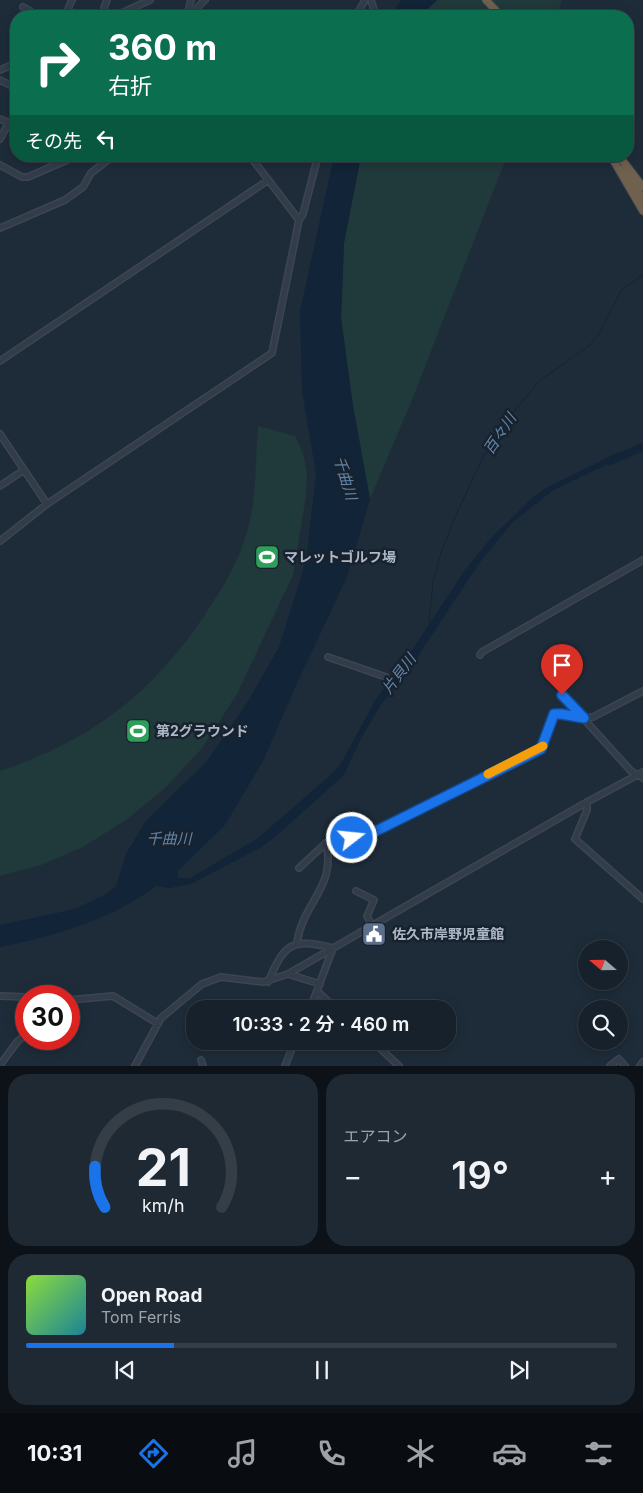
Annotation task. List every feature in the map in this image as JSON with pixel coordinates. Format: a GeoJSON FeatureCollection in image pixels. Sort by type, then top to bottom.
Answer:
{"type":"FeatureCollection","features":[{"type":"Feature","properties":{"kind":"highway"},"geometry":{"type":"LineString","coordinates":[[486,0],[495,10]]}},
{"type":"Feature","properties":{"kind":"highway"},"geometry":{"type":"LineString","coordinates":[[615,162],[643,211]]}},
{"type":"Feature","properties":{"kind":"highway"},"geometry":{"type":"LineString","coordinates":[[616,162],[643,198]]}},
{"type":"Feature","properties":{"kind":"highway"},"geometry":{"type":"LineString","coordinates":[[623,162],[643,186]]}},
{"type":"Feature","properties":{"kind":"street"},"geometry":{"type":"LineString","coordinates":[[128,10],[150,0]]}},
{"type":"Feature","properties":{"kind":"street"},"geometry":{"type":"LineString","coordinates":[[197,10],[205,0]]}},
{"type":"Feature","properties":{"kind":"street"},"geometry":{"type":"LineString","coordinates":[[23,7],[28,10]]}},
{"type":"Feature","properties":{"kind":"street"},"geometry":{"type":"LineString","coordinates":[[0,119],[7,122],[7,126],[10,128]]}},
{"type":"Feature","properties":{"kind":"street"},"geometry":{"type":"LineString","coordinates":[[0,139],[7,126]]}},
{"type":"Feature","properties":{"kind":"street"},"geometry":{"type":"LineString","coordinates":[[0,165],[22,177],[28,177],[62,162]]}},
{"type":"Feature","properties":{"kind":"street"},"geometry":{"type":"LineString","coordinates":[[0,228],[66,200],[83,187],[91,173],[105,162]]}},
{"type":"Feature","properties":{"kind":"street"},"geometry":{"type":"LineString","coordinates":[[254,162],[299,220]]}},
{"type":"Feature","properties":{"kind":"street"},"geometry":{"type":"LineString","coordinates":[[0,541],[47,504],[272,353],[299,220],[303,214],[316,162]]}},
{"type":"Feature","properties":{"kind":"street"},"geometry":{"type":"LineString","coordinates":[[0,361],[267,181]]}},
{"type":"Feature","properties":{"kind":"street"},"geometry":{"type":"LineString","coordinates":[[0,434],[47,504]]}},
{"type":"Feature","properties":{"kind":"street"},"geometry":{"type":"LineString","coordinates":[[0,486],[24,470]]}},
{"type":"Feature","properties":{"kind":"street"},"geometry":{"type":"LineString","coordinates":[[480,655],[482,652],[643,560]]}},
{"type":"Feature","properties":{"kind":"street"},"geometry":{"type":"LineString","coordinates":[[328,657],[386,677]]}},
{"type":"Feature","properties":{"kind":"street"},"geometry":{"type":"LineString","coordinates":[[299,868],[326,843],[364,837],[541,749],[554,714],[584,718],[600,714],[643,691]]}},
{"type":"Feature","properties":{"kind":"street"},"geometry":{"type":"LineString","coordinates":[[562,695],[637,776],[643,778]]}},
{"type":"Feature","properties":{"kind":"street"},"geometry":{"type":"LineString","coordinates":[[135,1066],[157,1023],[184,997],[212,979],[221,977],[268,982],[288,974],[587,802],[643,772]]}},
{"type":"Feature","properties":{"kind":"street"},"geometry":{"type":"LineString","coordinates":[[587,802],[587,810],[576,838],[643,899]]}},
{"type":"Feature","properties":{"kind":"street"},"geometry":{"type":"LineString","coordinates":[[297,943],[303,922],[320,892],[328,873],[329,858],[326,843]]}},
{"type":"Feature","properties":{"kind":"street"},"geometry":{"type":"LineString","coordinates":[[356,891],[374,900],[367,916],[372,926]]}},
{"type":"Feature","properties":{"kind":"street"},"geometry":{"type":"LineString","coordinates":[[268,982],[279,955],[297,943],[308,942],[334,948]]}},
{"type":"Feature","properties":{"kind":"street"},"geometry":{"type":"LineString","coordinates":[[314,1000],[334,948]]}},
{"type":"Feature","properties":{"kind":"street"},"geometry":{"type":"LineString","coordinates":[[288,974],[320,984]]}},
{"type":"Feature","properties":{"kind":"street"},"geometry":{"type":"LineString","coordinates":[[317,991],[326,1000]]}},
{"type":"Feature","properties":{"kind":"street"},"geometry":{"type":"LineString","coordinates":[[0,996],[15,997]]}},
{"type":"Feature","properties":{"kind":"street"},"geometry":{"type":"LineString","coordinates":[[80,999],[113,996],[157,1023]]}},
{"type":"Feature","properties":{"kind":"street"},"geometry":{"type":"LineString","coordinates":[[0,1065],[15,1045]]}},
{"type":"Feature","properties":{"kind":"street"},"geometry":{"type":"LineString","coordinates":[[285,1066],[292,1050]]}},
{"type":"Feature","properties":{"kind":"street"},"geometry":{"type":"LineString","coordinates":[[382,1050],[399,1066]]}},
{"type":"Feature","properties":{"kind":"street"},"geometry":{"type":"LineString","coordinates":[[610,1066],[620,1059],[626,1066]]}},
{"type":"Feature","properties":{"kind":"street"},"geometry":{"type":"LineString","coordinates":[[640,1066],[643,1062]]}},
{"type":"Feature","properties":{"kind":"green space"},"geometry":{"type":"Polygon","coordinates":[[[437,0],[562,0],[558,10],[426,10],[437,0]]]}},
{"type":"Feature","properties":{"kind":"green space"},"geometry":{"type":"Polygon","coordinates":[[[360,162],[505,162],[412,400],[370,499],[353,406],[341,318],[344,243],[360,162]]]}},
{"type":"Feature","properties":{"kind":"green space"},"geometry":{"type":"Polygon","coordinates":[[[258,426],[295,436],[304,456],[307,474],[306,496],[293,575],[237,694],[203,747],[165,788],[126,820],[83,847],[41,865],[0,876],[0,771],[63,745],[116,712],[162,670],[204,616],[234,565],[247,532],[253,506],[258,426]]]}},
{"type":"Feature","properties":{"kind":"water"},"geometry":{"type":"Polygon","coordinates":[[[401,0],[437,0],[426,10],[395,10],[401,0]]]}},
{"type":"Feature","properties":{"kind":"water","name":"千曲川"},"geometry":{"type":"Polygon","coordinates":[[[333,162],[360,162],[344,243],[341,318],[353,406],[370,499],[347,577],[263,761],[225,825],[178,871],[178,878],[190,878],[257,839],[334,772],[344,758],[376,699],[399,670],[465,570],[491,538],[533,497],[546,488],[617,453],[620,458],[552,491],[512,523],[480,562],[408,671],[382,703],[361,738],[344,775],[275,837],[260,848],[191,884],[170,888],[156,886],[139,898],[82,925],[41,938],[0,947],[0,925],[75,909],[108,893],[116,886],[126,854],[145,822],[207,761],[247,703],[279,647],[306,561],[316,473],[302,391],[300,311],[333,162]]]}},
{"type":"Feature","properties":{"kind":"waterway","name":"百々川"},"geometry":{"type":"LineString","coordinates":[[429,626],[433,581],[441,553],[455,517],[483,457],[502,426],[539,381],[589,346],[599,334],[622,289],[643,275]]}},
{"type":"Feature","properties":{"kind":"waterway","name":"片貝川"},"geometry":{"type":"LineString","coordinates":[[610,461],[643,447]]}},
{"type":"Feature","properties":{"kind":"slow traffic"},"geometry":{"type":"LineString","coordinates":[[488,774],[541,749],[543,746]]}},
{"type":"Feature","properties":{"kind":"place","name":"マレットゴルフ場"},"geometry":{"type":"Point","coordinates":[267,557]}},
{"type":"Feature","properties":{"kind":"place","name":"第2グラウンド"},"geometry":{"type":"Point","coordinates":[138,731]}},
{"type":"Feature","properties":{"kind":"place","name":"佐久市岸野児童館"},"geometry":{"type":"Point","coordinates":[374,934]}},
{"type":"Feature","properties":{"kind":"route"},"geometry":{"type":"LineString","coordinates":[[352,838],[364,837],[541,749],[554,714],[584,718],[562,695]]}}]}
